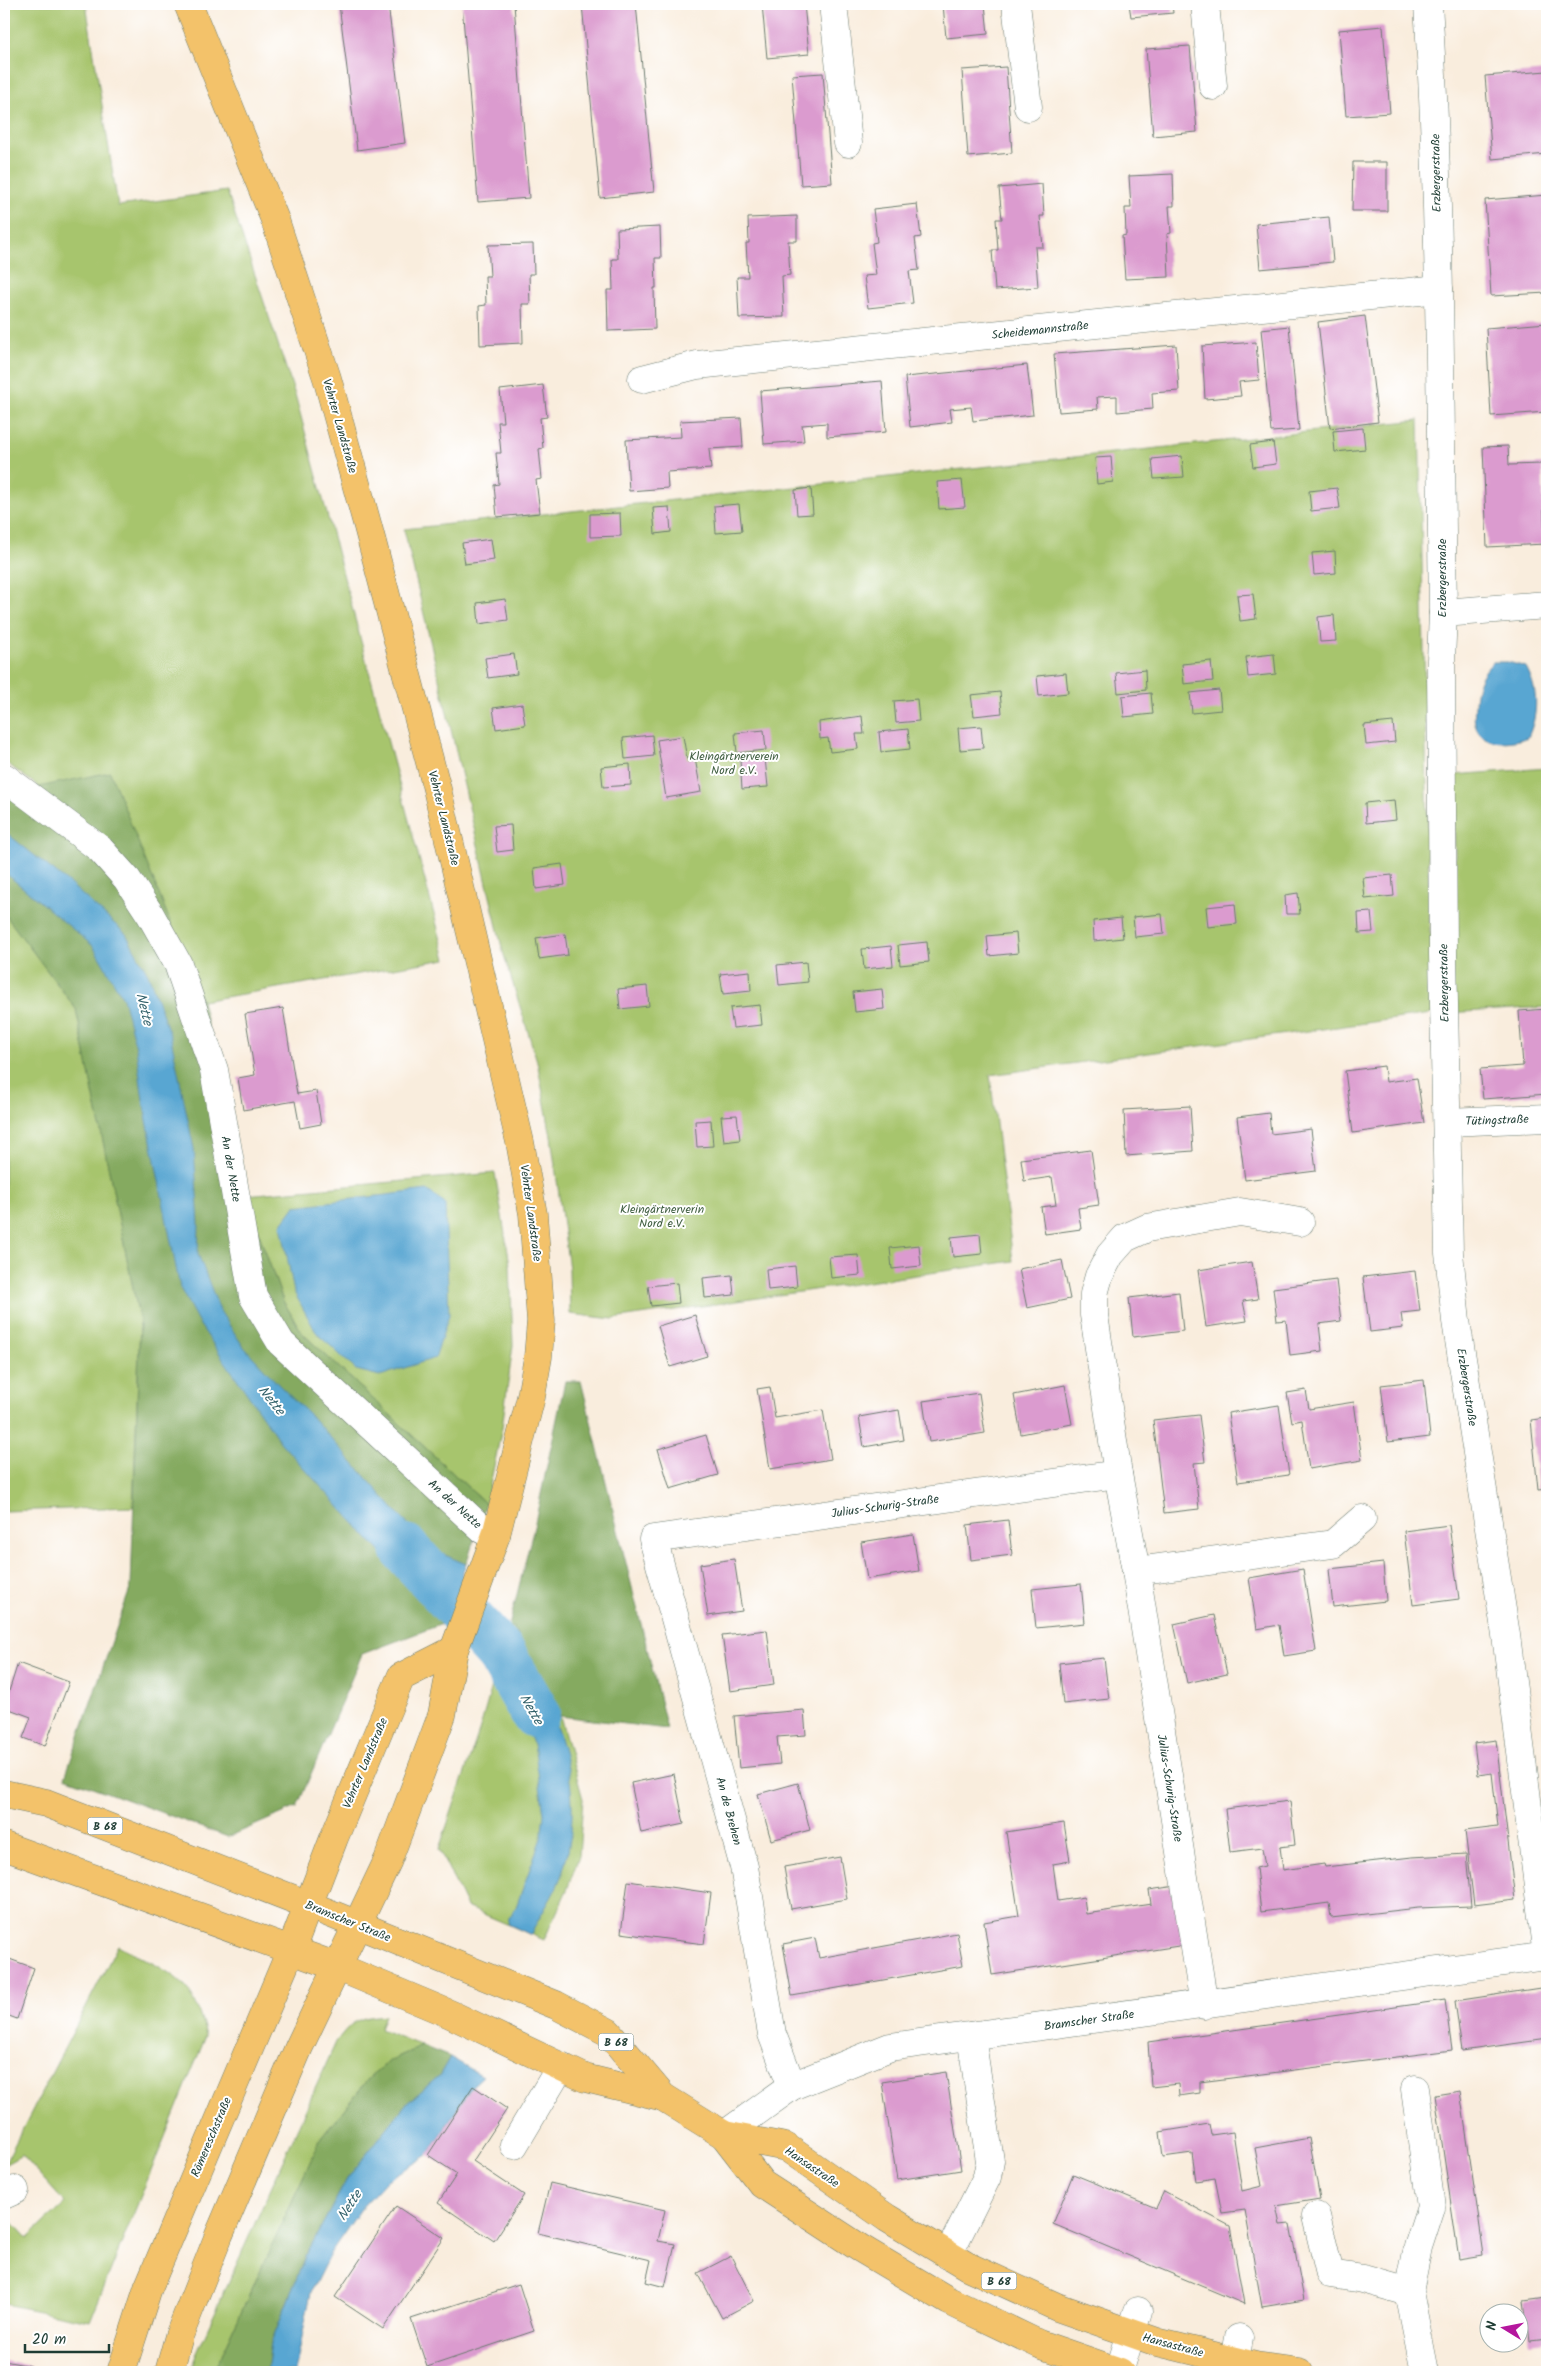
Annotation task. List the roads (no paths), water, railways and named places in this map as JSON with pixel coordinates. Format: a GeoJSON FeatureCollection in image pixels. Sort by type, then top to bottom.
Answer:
{"type":"FeatureCollection","features":[{"type":"Feature","properties":{"kind":"main road","name":"Vehrter Landstraße"},"geometry":{"type":"LineString","coordinates":[[188,4],[275,220],[327,378],[437,789],[520,1142],[533,1214],[541,1321],[538,1357],[531,1397],[496,1535],[456,1644],[442,1715],[388,1860],[358,1924]]}},
{"type":"Feature","properties":{"kind":"main road","name":"Vehrter Landstraße"},"geometry":{"type":"LineString","coordinates":[[309,1905],[401,1677],[456,1644]]}},
{"type":"Feature","properties":{"kind":"main road","name":"Bramscher Straße"},"geometry":{"type":"LineString","coordinates":[[4,1794],[46,1803],[358,1924],[556,2005],[608,2032],[663,2097],[724,2135]]}},
{"type":"Feature","properties":{"kind":"main road","name":"Bramscher Straße"},"geometry":{"type":"LineString","coordinates":[[4,1846],[338,1967],[450,2014],[585,2078],[663,2097]]}},
{"type":"Feature","properties":{"kind":"main road","name":"Römereschstraße"},"geometry":{"type":"LineString","coordinates":[[121,2372],[148,2288],[309,1905]]}},
{"type":"Feature","properties":{"kind":"main road"},"geometry":{"type":"LineString","coordinates":[[169,2372],[179,2336],[219,2235],[299,2047],[358,1924]]}},
{"type":"Feature","properties":{"kind":"main road","name":"Hansastraße"},"geometry":{"type":"LineString","coordinates":[[724,2135],[786,2147],[887,2218],[948,2255],[967,2266],[1057,2307],[1135,2322],[1157,2342],[1236,2357],[1299,2372]]}},
{"type":"Feature","properties":{"kind":"main road","name":"B 68"},"geometry":{"type":"LineString","coordinates":[[724,2135],[762,2184],[876,2258],[958,2306],[1039,2344],[1119,2372]]}},
{"type":"Feature","properties":{"kind":"street"},"geometry":{"type":"LineString","coordinates":[[833,4],[848,143]]}},
{"type":"Feature","properties":{"kind":"street"},"geometry":{"type":"LineString","coordinates":[[1016,4],[1028,107]]}},
{"type":"Feature","properties":{"kind":"street"},"geometry":{"type":"LineString","coordinates":[[1205,4],[1213,86]]}},
{"type":"Feature","properties":{"kind":"street","name":"Erzbergerstraße"},"geometry":{"type":"LineString","coordinates":[[1428,4],[1434,98],[1439,289],[1443,613],[1441,660],[1443,954],[1449,1253],[1456,1321],[1506,1635],[1547,1956]]}},
{"type":"Feature","properties":{"kind":"street","name":"Scheidemannstraße"},"geometry":{"type":"LineString","coordinates":[[642,379],[697,365],[1439,289]]}},
{"type":"Feature","properties":{"kind":"street"},"geometry":{"type":"LineString","coordinates":[[1443,613],[1547,605]]}},
{"type":"Feature","properties":{"kind":"street","name":"An der Nette"},"geometry":{"type":"LineString","coordinates":[[4,777],[100,849],[127,879],[150,914],[178,964],[214,1070],[253,1296],[281,1344],[483,1530],[496,1535]]}},
{"type":"Feature","properties":{"kind":"street","name":"Tütingstraße"},"geometry":{"type":"LineString","coordinates":[[1447,1122],[1547,1118]]}},
{"type":"Feature","properties":{"kind":"street","name":"Julius-Schurig-Straße"},"geometry":{"type":"LineString","coordinates":[[1204,2005],[1136,1571],[1118,1474],[1094,1315],[1094,1294],[1099,1276],[1110,1255],[1125,1238],[1147,1228],[1240,1212],[1300,1222]]}},
{"type":"Feature","properties":{"kind":"street","name":"Julius-Schurig-Straße"},"geometry":{"type":"LineString","coordinates":[[653,1539],[1118,1474]]}},
{"type":"Feature","properties":{"kind":"street"},"geometry":{"type":"LineString","coordinates":[[1136,1571],[1333,1544],[1362,1519]]}},
{"type":"Feature","properties":{"kind":"street","name":"An de Brehen"},"geometry":{"type":"LineString","coordinates":[[653,1539],[744,1867],[772,2034],[792,2086]]}},
{"type":"Feature","properties":{"kind":"street","name":"Bramscher Straße"},"geometry":{"type":"LineString","coordinates":[[724,2135],[792,2086],[890,2047],[1547,1956]]}},
{"type":"Feature","properties":{"kind":"street"},"geometry":{"type":"LineString","coordinates":[[948,2255],[987,2178],[990,2161],[971,2036]]}},
{"type":"Feature","properties":{"kind":"street"},"geometry":{"type":"LineString","coordinates":[[514,2145],[561,2066]]}},
{"type":"Feature","properties":{"kind":"street"},"geometry":{"type":"LineString","coordinates":[[1415,2089],[1431,2207],[1418,2247],[1409,2292],[1425,2372]]}},
{"type":"Feature","properties":{"kind":"street"},"geometry":{"type":"LineString","coordinates":[[1316,2216],[1330,2274],[1409,2292]]}},
{"type":"Feature","properties":{"kind":"street"},"geometry":{"type":"LineString","coordinates":[[1119,2372],[1135,2322]]}},
{"type":"Feature","properties":{"kind":"water"},"geometry":{"type":"Polygon","coordinates":[[[1493,662],[1508,662],[1526,667],[1530,675],[1536,701],[1532,728],[1528,737],[1507,742],[1492,741],[1485,738],[1476,727],[1474,716],[1478,686],[1482,676],[1493,662]]]}},
{"type":"Feature","properties":{"kind":"water"},"geometry":{"type":"Polygon","coordinates":[[[4,831],[70,884],[126,934],[148,974],[171,1038],[194,1149],[199,1224],[198,1254],[220,1311],[243,1346],[311,1416],[412,1529],[440,1553],[466,1564],[442,1624],[418,1593],[281,1443],[200,1325],[180,1288],[143,1100],[136,1048],[123,998],[93,946],[4,872],[4,831]]]}},
{"type":"Feature","properties":{"kind":"water"},"geometry":{"type":"Polygon","coordinates":[[[427,1190],[445,1204],[449,1315],[435,1358],[380,1376],[356,1370],[316,1332],[294,1292],[281,1225],[295,1206],[427,1190]]]}},
{"type":"Feature","properties":{"kind":"water"},"geometry":{"type":"Polygon","coordinates":[[[508,1630],[540,1688],[553,1717],[570,1777],[572,1809],[570,1841],[562,1874],[531,1935],[508,1924],[541,1838],[544,1814],[534,1744],[506,1697],[492,1680],[508,1630]]]}},
{"type":"Feature","properties":{"kind":"water"},"geometry":{"type":"Polygon","coordinates":[[[450,2057],[483,2076],[472,2086],[428,2155],[387,2180],[363,2206],[331,2252],[311,2292],[295,2372],[267,2372],[271,2343],[305,2257],[347,2179],[406,2104],[439,2076],[450,2057]]]}},
{"type":"Feature","properties":{"kind":"waterway","name":"Nette"},"geometry":{"type":"LineString","coordinates":[[405,1549],[501,1654],[535,1713]]}},
{"type":"Feature","properties":{"kind":"park label","name":"Kleingärtnerverein Nord e.V."},"geometry":{"type":"Point","coordinates":[734,763]}},
{"type":"Feature","properties":{"kind":"park label","name":"Kleingärtnerverin Nord e.V."},"geometry":{"type":"Point","coordinates":[662,1216]}}]}
